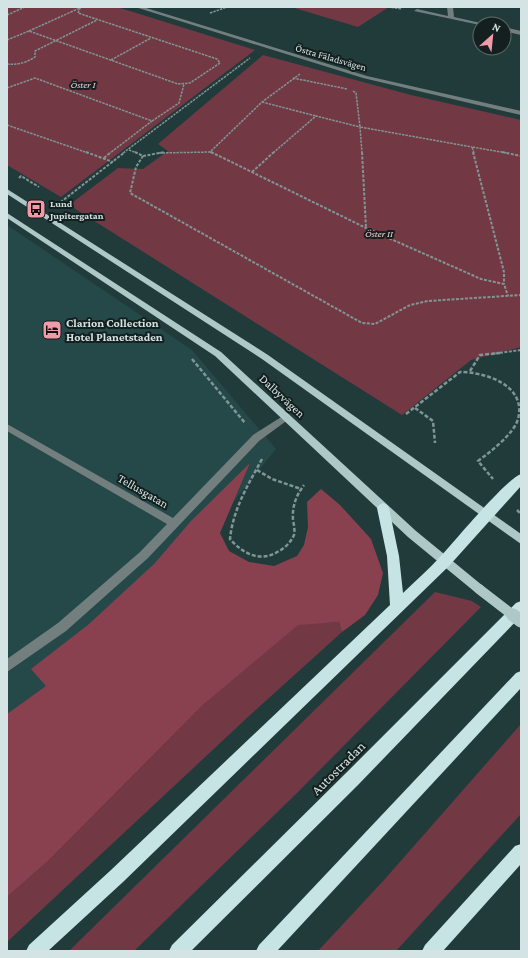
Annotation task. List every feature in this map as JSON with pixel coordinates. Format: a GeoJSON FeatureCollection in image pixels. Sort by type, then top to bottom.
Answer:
{"type":"FeatureCollection","features":[{"type":"Feature","properties":{"kind":"highway"},"geometry":{"type":"LineString","coordinates":[[35,951],[123,870],[444,562],[504,494],[521,480]]}},
{"type":"Feature","properties":{"kind":"highway"},"geometry":{"type":"LineString","coordinates":[[383,508],[393,556],[397,606]]}},
{"type":"Feature","properties":{"kind":"highway","name":"Autostradan"},"geometry":{"type":"LineString","coordinates":[[178,951],[521,607]]}},
{"type":"Feature","properties":{"kind":"highway"},"geometry":{"type":"LineString","coordinates":[[265,951],[521,678]]}},
{"type":"Feature","properties":{"kind":"highway"},"geometry":{"type":"LineString","coordinates":[[432,951],[521,852]]}},
{"type":"Feature","properties":{"kind":"highway"},"geometry":{"type":"LineString","coordinates":[[505,869],[521,859]]}},
{"type":"Feature","properties":{"kind":"main road","name":"Dalbyvägen"},"geometry":{"type":"LineString","coordinates":[[7,191],[265,357],[521,540]]}},
{"type":"Feature","properties":{"kind":"main road","name":"Dalbyvägen"},"geometry":{"type":"LineString","coordinates":[[7,215],[218,354],[383,508],[444,562],[521,621]]}},
{"type":"Feature","properties":{"kind":"street","name":"Östra Fäladsvägen"},"geometry":{"type":"LineString","coordinates":[[138,7],[372,79],[521,113]]}},
{"type":"Feature","properties":{"kind":"street"},"geometry":{"type":"LineString","coordinates":[[450,7],[451,17]]}},
{"type":"Feature","properties":{"kind":"street"},"geometry":{"type":"LineString","coordinates":[[417,10],[472,22]]}},
{"type":"Feature","properties":{"kind":"street","name":"Tellusgatan"},"geometry":{"type":"LineString","coordinates":[[7,427],[174,523],[256,438],[286,417]]}},
{"type":"Feature","properties":{"kind":"street"},"geometry":{"type":"LineString","coordinates":[[7,666],[62,626],[144,554],[174,523]]}},
{"type":"Feature","properties":{"kind":"path"},"geometry":{"type":"LineString","coordinates":[[7,15],[26,7]]}},
{"type":"Feature","properties":{"kind":"path"},"geometry":{"type":"LineString","coordinates":[[29,31],[178,84],[190,83],[220,63],[219,61],[78,13],[80,7]]}},
{"type":"Feature","properties":{"kind":"path"},"geometry":{"type":"LineString","coordinates":[[7,40],[80,7]]}},
{"type":"Feature","properties":{"kind":"path"},"geometry":{"type":"LineString","coordinates":[[7,64],[20,63],[30,60],[35,56],[35,51],[97,20]]}},
{"type":"Feature","properties":{"kind":"path"},"geometry":{"type":"LineString","coordinates":[[111,60],[152,38]]}},
{"type":"Feature","properties":{"kind":"path"},"geometry":{"type":"LineString","coordinates":[[57,206],[227,74],[266,47]]}},
{"type":"Feature","properties":{"kind":"path"},"geometry":{"type":"LineString","coordinates":[[210,152],[262,102],[314,62]]}},
{"type":"Feature","properties":{"kind":"path"},"geometry":{"type":"LineString","coordinates":[[7,88],[35,78],[152,121]]}},
{"type":"Feature","properties":{"kind":"path"},"geometry":{"type":"LineString","coordinates":[[293,78],[356,93],[360,127],[366,228]]}},
{"type":"Feature","properties":{"kind":"path"},"geometry":{"type":"LineString","coordinates":[[104,158],[152,121],[179,103],[184,84]]}},
{"type":"Feature","properties":{"kind":"path"},"geometry":{"type":"LineString","coordinates":[[262,102],[360,127],[521,156]]}},
{"type":"Feature","properties":{"kind":"path"},"geometry":{"type":"LineString","coordinates":[[252,172],[316,116]]}},
{"type":"Feature","properties":{"kind":"path"},"geometry":{"type":"LineString","coordinates":[[7,125],[114,162]]}},
{"type":"Feature","properties":{"kind":"path"},"geometry":{"type":"LineString","coordinates":[[472,147],[504,272],[504,284],[508,296]]}},
{"type":"Feature","properties":{"kind":"path"},"geometry":{"type":"LineString","coordinates":[[129,150],[143,156],[168,152],[210,152],[366,228],[481,280],[504,284]]}},
{"type":"Feature","properties":{"kind":"path"},"geometry":{"type":"LineString","coordinates":[[143,156],[136,167],[130,193],[362,323],[375,324],[410,305],[428,301],[521,295]]}},
{"type":"Feature","properties":{"kind":"path"},"geometry":{"type":"LineString","coordinates":[[19,178],[21,176],[39,187]]}},
{"type":"Feature","properties":{"kind":"path"},"geometry":{"type":"LineString","coordinates":[[470,371],[480,355],[521,350]]}},
{"type":"Feature","properties":{"kind":"path"},"geometry":{"type":"LineString","coordinates":[[196,364],[237,412],[265,451],[234,515],[230,539],[241,551],[249,555],[261,557],[274,555],[287,546],[294,535],[293,504],[304,484]]}},
{"type":"Feature","properties":{"kind":"path"},"geometry":{"type":"LineString","coordinates":[[406,414],[460,372],[470,371],[487,375],[502,382],[513,393],[519,410],[517,421],[485,457],[478,461]]}},
{"type":"Feature","properties":{"kind":"path"},"geometry":{"type":"LineString","coordinates":[[415,408],[433,421],[435,443]]}},
{"type":"Feature","properties":{"kind":"path"},"geometry":{"type":"LineString","coordinates":[[257,470],[272,479],[301,489]]}},
{"type":"Feature","properties":{"kind":"shaded area"},"geometry":{"type":"Polygon","coordinates":[[[7,225],[192,350],[276,449],[138,620],[7,716],[7,225]]]}},
{"type":"Feature","properties":{"kind":"shaded area"},"geometry":{"type":"Polygon","coordinates":[[[250,463],[220,533],[229,551],[249,562],[274,566],[297,556],[304,545],[308,527],[307,502],[321,489],[340,505],[371,539],[383,573],[378,595],[365,615],[342,632],[339,622],[298,625],[203,705],[48,861],[7,897],[7,714],[46,686],[31,669],[89,624],[155,563],[191,521],[250,463]]]}},
{"type":"Feature","properties":{"kind":"green space","name":"Öster I"},"geometry":{"type":"Polygon","coordinates":[[[7,7],[117,7],[255,50],[61,197],[7,165],[7,7]]]}},
{"type":"Feature","properties":{"kind":"green space"},"geometry":{"type":"Polygon","coordinates":[[[291,7],[389,7],[358,27],[291,7]]]}},
{"type":"Feature","properties":{"kind":"green space","name":"Öster II"},"geometry":{"type":"Polygon","coordinates":[[[263,55],[411,95],[521,120],[521,347],[471,360],[402,415],[69,205],[118,168],[143,169],[168,151],[158,144],[263,55]]]}},
{"type":"Feature","properties":{"kind":"green space"},"geometry":{"type":"Polygon","coordinates":[[[435,592],[472,601],[481,607],[297,793],[134,951],[69,951],[435,592]]]}},
{"type":"Feature","properties":{"kind":"green space"},"geometry":{"type":"Polygon","coordinates":[[[339,622],[342,632],[248,717],[7,942],[7,897],[48,861],[203,705],[298,624],[339,622]]]}},
{"type":"Feature","properties":{"kind":"green space"},"geometry":{"type":"Polygon","coordinates":[[[521,724],[521,814],[396,951],[318,951],[384,880],[521,724]]]}},
{"type":"Feature","properties":{"kind":"place","name":"Lund Jupitergatan"},"geometry":{"type":"Point","coordinates":[36,209]}},
{"type":"Feature","properties":{"kind":"place","name":"Clarion Collection Hotel Planetstaden"},"geometry":{"type":"Point","coordinates":[52,330]}}]}
